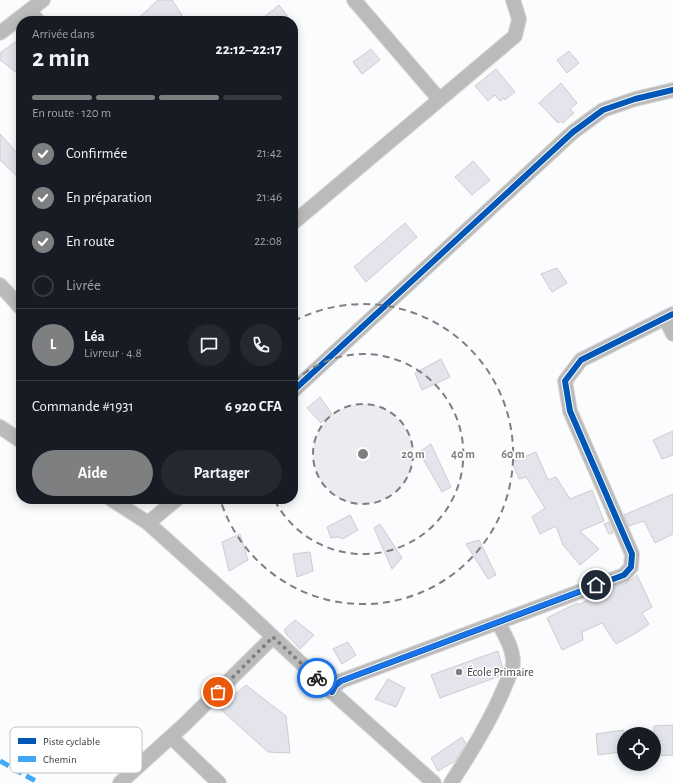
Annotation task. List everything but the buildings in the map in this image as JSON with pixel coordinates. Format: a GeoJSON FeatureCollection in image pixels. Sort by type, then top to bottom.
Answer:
{"type":"FeatureCollection","features":[{"type":"Feature","properties":{"kind":"street"},"geometry":{"type":"LineString","coordinates":[[34,16],[43,0]]}},
{"type":"Feature","properties":{"kind":"street"},"geometry":{"type":"LineString","coordinates":[[354,0],[439,99]]}},
{"type":"Feature","properties":{"kind":"street"},"geometry":{"type":"LineString","coordinates":[[298,219],[515,36],[519,19],[513,0]]}},
{"type":"Feature","properties":{"kind":"street"},"geometry":{"type":"LineString","coordinates":[[0,33],[16,25]]}},
{"type":"Feature","properties":{"kind":"street"},"geometry":{"type":"LineString","coordinates":[[298,387],[573,132],[603,110],[636,99],[673,90]]}},
{"type":"Feature","properties":{"kind":"street"},"geometry":{"type":"LineString","coordinates":[[0,285],[16,303]]}},
{"type":"Feature","properties":{"kind":"street"},"geometry":{"type":"LineString","coordinates":[[332,692],[335,686],[341,681],[624,575],[631,567],[632,554],[570,411],[565,381],[581,360],[669,316],[673,334]]}},
{"type":"Feature","properties":{"kind":"street"},"geometry":{"type":"LineString","coordinates":[[0,427],[16,433]]}},
{"type":"Feature","properties":{"kind":"street"},"geometry":{"type":"LineString","coordinates":[[119,504],[148,523],[197,566],[332,692],[434,783]]}},
{"type":"Feature","properties":{"kind":"street"},"geometry":{"type":"LineString","coordinates":[[148,523],[171,504]]}},
{"type":"Feature","properties":{"kind":"street"},"geometry":{"type":"LineString","coordinates":[[451,783],[471,753],[500,698],[512,671],[513,661],[510,649],[498,622]]}},
{"type":"Feature","properties":{"kind":"street"},"geometry":{"type":"LineString","coordinates":[[142,763],[171,737],[273,637]]}},
{"type":"Feature","properties":{"kind":"street"},"geometry":{"type":"LineString","coordinates":[[171,737],[219,783]]}},
{"type":"Feature","properties":{"kind":"street"},"geometry":{"type":"LineString","coordinates":[[120,783],[131,773]]}},
{"type":"Feature","properties":{"kind":"marked path"},"geometry":{"type":"LineString","coordinates":[[0,761],[10,767]]}},
{"type":"Feature","properties":{"kind":"marked path"},"geometry":{"type":"LineString","coordinates":[[21,773],[39,783]]}},
{"type":"Feature","properties":{"kind":"cycle path"},"geometry":{"type":"LineString","coordinates":[[298,386],[573,132],[603,110],[635,99],[673,90]]}},
{"type":"Feature","properties":{"kind":"cycle path"},"geometry":{"type":"LineString","coordinates":[[332,692],[335,686],[341,681],[624,575],[631,567],[632,554],[570,411],[565,381],[581,360],[673,314]]}},
{"type":"Feature","properties":{"kind":"way so far"},"geometry":{"type":"LineString","coordinates":[[218,692],[273,637],[317,678]]}},
{"type":"Feature","properties":{"kind":"place","name":"École Primaire"},"geometry":{"type":"Point","coordinates":[459,672]}},
{"type":"Feature","properties":{"kind":"route"},"geometry":{"type":"LineString","coordinates":[[317,678],[332,692],[335,686],[341,681],[596,585]]}}]}
